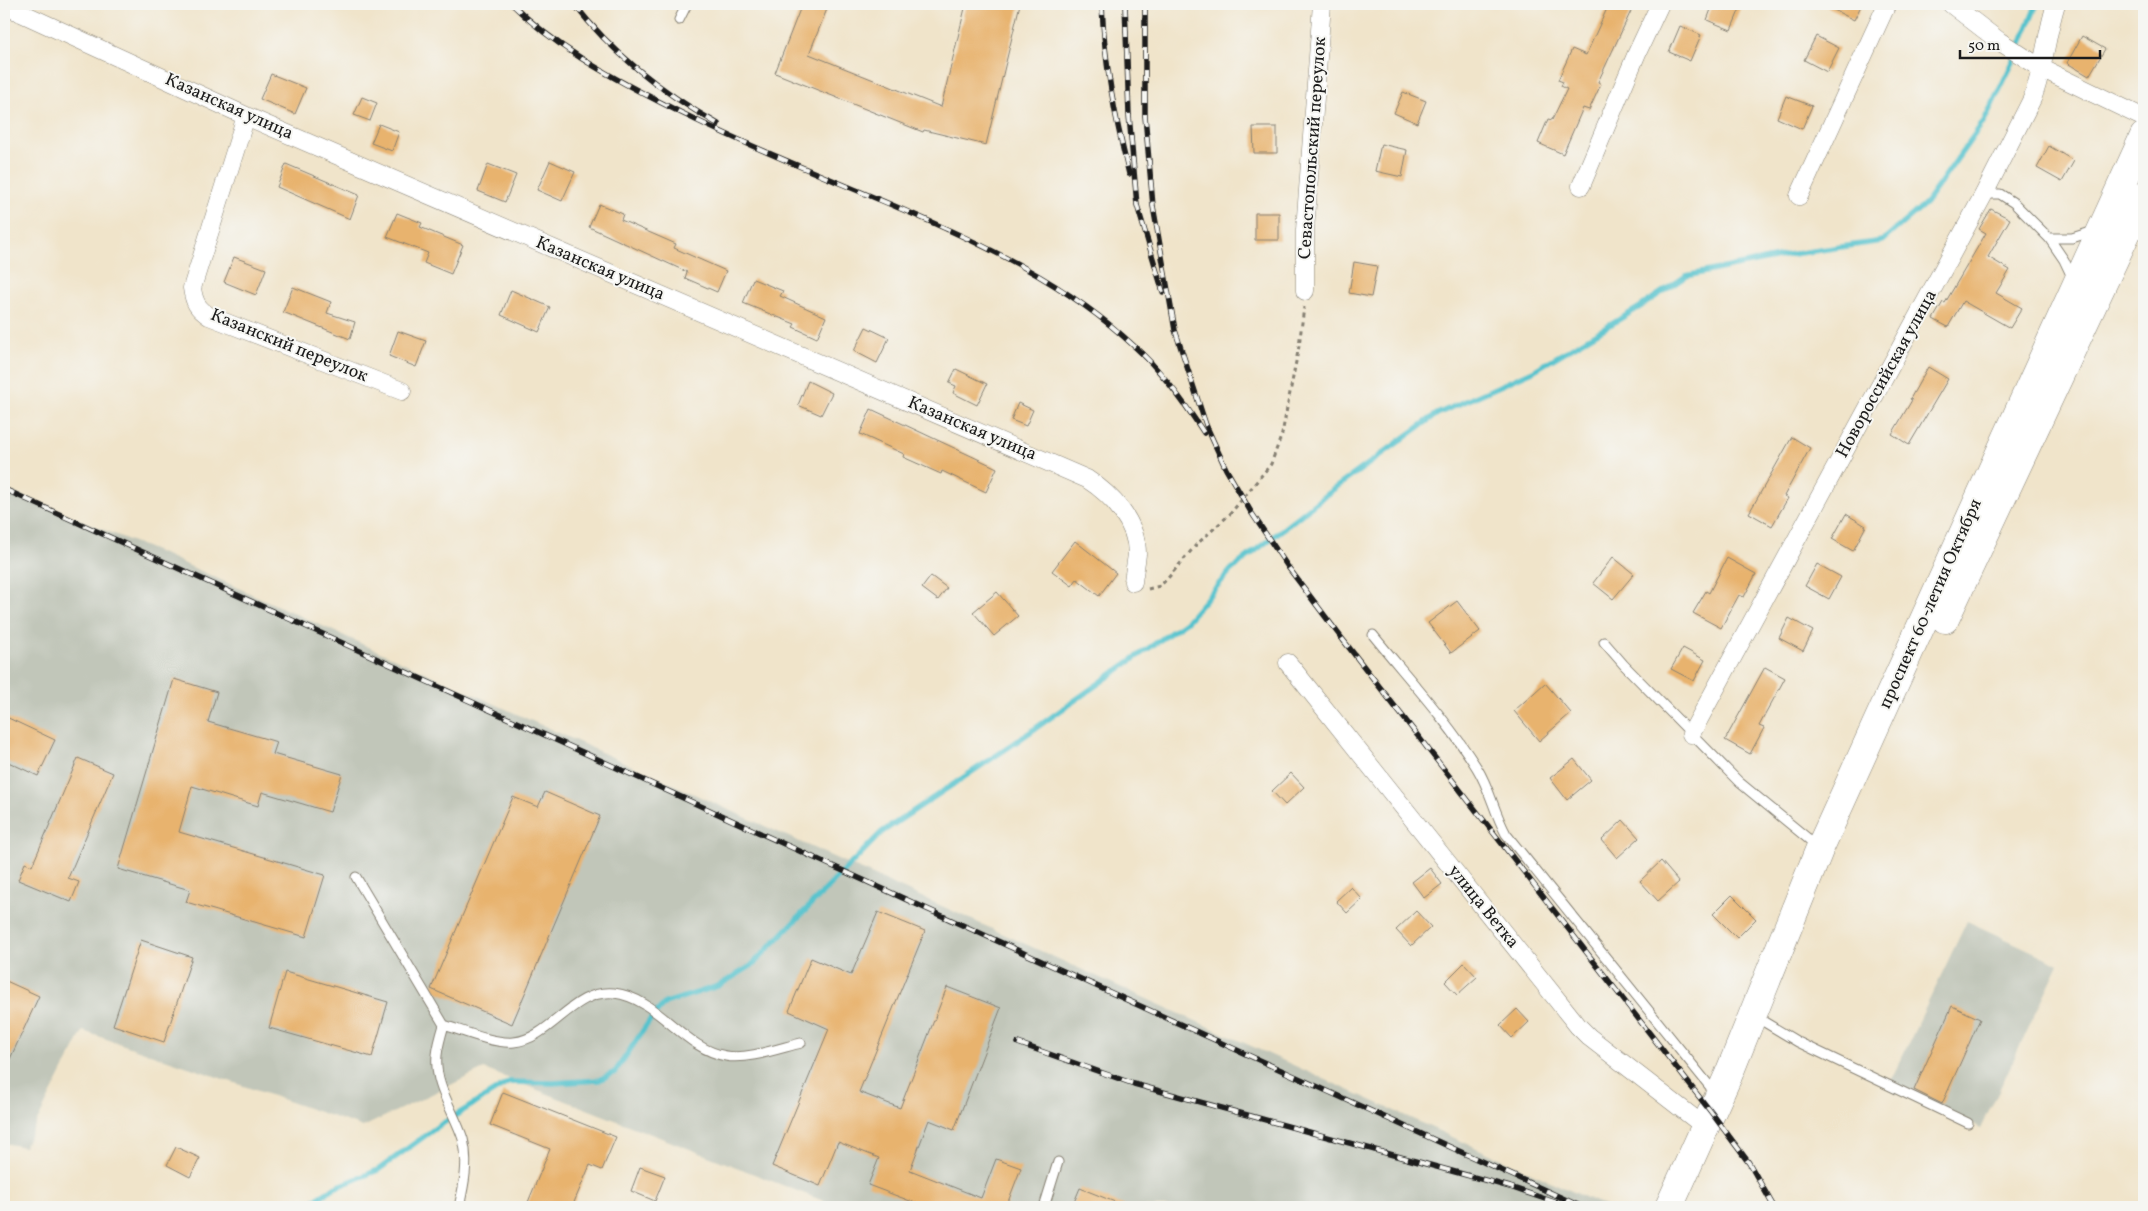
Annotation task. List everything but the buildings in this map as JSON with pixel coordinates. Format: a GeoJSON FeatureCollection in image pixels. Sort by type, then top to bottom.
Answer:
{"type":"FeatureCollection","features":[{"type":"Feature","properties":{"kind":"highway","name":"проспект 60-летия Октября"},"geometry":{"type":"LineString","coordinates":[[1669,1207],[1723,1086],[1820,848],[2144,136]]}},
{"type":"Feature","properties":{"kind":"highway","name":"проспект 60-летия Октября"},"geometry":{"type":"LineString","coordinates":[[1723,1086],[1761,1020],[1834,854],[2144,196]]}},
{"type":"Feature","properties":{"kind":"street","name":"Севастопольский переулок"},"geometry":{"type":"LineString","coordinates":[[1305,292],[1305,230],[1322,4]]}},
{"type":"Feature","properties":{"kind":"street"},"geometry":{"type":"LineString","coordinates":[[1581,186],[1637,53],[1660,4]]}},
{"type":"Feature","properties":{"kind":"street"},"geometry":{"type":"LineString","coordinates":[[1799,196],[1887,4]]}},
{"type":"Feature","properties":{"kind":"street"},"geometry":{"type":"LineString","coordinates":[[1951,4],[1999,41],[2037,66],[2144,118]]}},
{"type":"Feature","properties":{"kind":"street","name":"Новороссийская улица"},"geometry":{"type":"LineString","coordinates":[[1691,734],[1984,194],[2032,99],[2037,66],[2056,4]]}},
{"type":"Feature","properties":{"kind":"street","name":"Казанская улица"},"geometry":{"type":"LineString","coordinates":[[4,5],[246,116],[1086,479],[1102,489],[1115,502],[1134,535],[1137,553],[1133,582]]}},
{"type":"Feature","properties":{"kind":"street","name":"Казанский переулок"},"geometry":{"type":"LineString","coordinates":[[246,116],[192,288],[193,300],[198,308],[209,316],[402,391]]}},
{"type":"Feature","properties":{"kind":"street","name":"улица Ветка"},"geometry":{"type":"LineString","coordinates":[[1288,663],[1578,1026],[1589,1037],[1704,1126]]}},
{"type":"Feature","properties":{"kind":"lane"},"geometry":{"type":"LineString","coordinates":[[679,20],[687,4]]}},
{"type":"Feature","properties":{"kind":"lane"},"geometry":{"type":"LineString","coordinates":[[1984,194],[2005,195],[2049,238],[2064,260],[2076,286]]}},
{"type":"Feature","properties":{"kind":"lane"},"geometry":{"type":"LineString","coordinates":[[2049,238],[2072,238],[2086,235],[2103,226]]}},
{"type":"Feature","properties":{"kind":"lane"},"geometry":{"type":"LineString","coordinates":[[1373,635],[1454,735],[1477,768],[1488,789],[1495,815],[1506,834],[1723,1086]]}},
{"type":"Feature","properties":{"kind":"lane"},"geometry":{"type":"LineString","coordinates":[[1604,642],[1624,665],[1739,782],[1820,848]]}},
{"type":"Feature","properties":{"kind":"lane"},"geometry":{"type":"LineString","coordinates":[[356,877],[444,1025],[502,1042],[513,1042],[532,1036],[589,996],[614,993],[628,997],[646,1006],[699,1045],[726,1056],[741,1057],[801,1044]]}},
{"type":"Feature","properties":{"kind":"lane"},"geometry":{"type":"LineString","coordinates":[[1761,1020],[1798,1042],[1968,1124]]}},
{"type":"Feature","properties":{"kind":"lane"},"geometry":{"type":"LineString","coordinates":[[444,1025],[437,1055],[437,1074],[463,1139],[466,1156],[466,1172],[460,1207]]}},
{"type":"Feature","properties":{"kind":"lane"},"geometry":{"type":"LineString","coordinates":[[1044,1207],[1058,1162]]}},
{"type":"Feature","properties":{"kind":"path"},"geometry":{"type":"LineString","coordinates":[[1133,582],[1140,587],[1150,589],[1160,586],[1196,545],[1230,514],[1271,464],[1282,434],[1299,346],[1305,292]]}},
{"type":"Feature","properties":{"kind":"shaded area"},"geometry":{"type":"Polygon","coordinates":[[[4,489],[163,554],[1607,1207],[839,1207],[484,1069],[363,1127],[83,1031],[24,1147],[4,1143],[4,489]]]}},
{"type":"Feature","properties":{"kind":"shaded area"},"geometry":{"type":"Polygon","coordinates":[[[1967,921],[2059,964],[1981,1128],[1889,1084],[1967,921]]]}},
{"type":"Feature","properties":{"kind":"waterway"},"geometry":{"type":"LineString","coordinates":[[304,1207],[334,1188],[378,1170],[437,1127],[509,1082],[553,1083],[599,1080],[615,1072],[650,1020],[665,1003],[718,986],[751,966],[882,832],[1009,747],[1187,621],[1231,570],[1327,494],[1437,414],[1533,371],[1640,307],[1686,276],[1793,254],[1882,241],[1926,203],[1984,121],[2013,62],[2037,4]]}},
{"type":"Feature","properties":{"kind":"railway"},"geometry":{"type":"LineString","coordinates":[[512,4],[563,46],[640,92],[748,144],[962,236],[1052,284],[1108,323],[1134,346],[1172,387],[1204,433]]}},
{"type":"Feature","properties":{"kind":"railway"},"geometry":{"type":"LineString","coordinates":[[574,4],[622,56],[659,86],[718,124]]}},
{"type":"Feature","properties":{"kind":"railway"},"geometry":{"type":"LineString","coordinates":[[1102,4],[1105,47],[1111,89],[1129,174]]}},
{"type":"Feature","properties":{"kind":"railway"},"geometry":{"type":"LineString","coordinates":[[1125,4],[1129,115],[1137,205],[1163,292]]}},
{"type":"Feature","properties":{"kind":"railway"},"geometry":{"type":"LineString","coordinates":[[1145,4],[1145,116],[1153,206],[1175,330],[1206,425],[1226,469],[1251,512],[1288,567],[1711,1112],[1749,1163],[1774,1207]]}},
{"type":"Feature","properties":{"kind":"railway"},"geometry":{"type":"LineString","coordinates":[[4,489],[1582,1207]]}},
{"type":"Feature","properties":{"kind":"railway"},"geometry":{"type":"LineString","coordinates":[[1018,1043],[1134,1084],[1510,1187],[1557,1203]]}}]}
